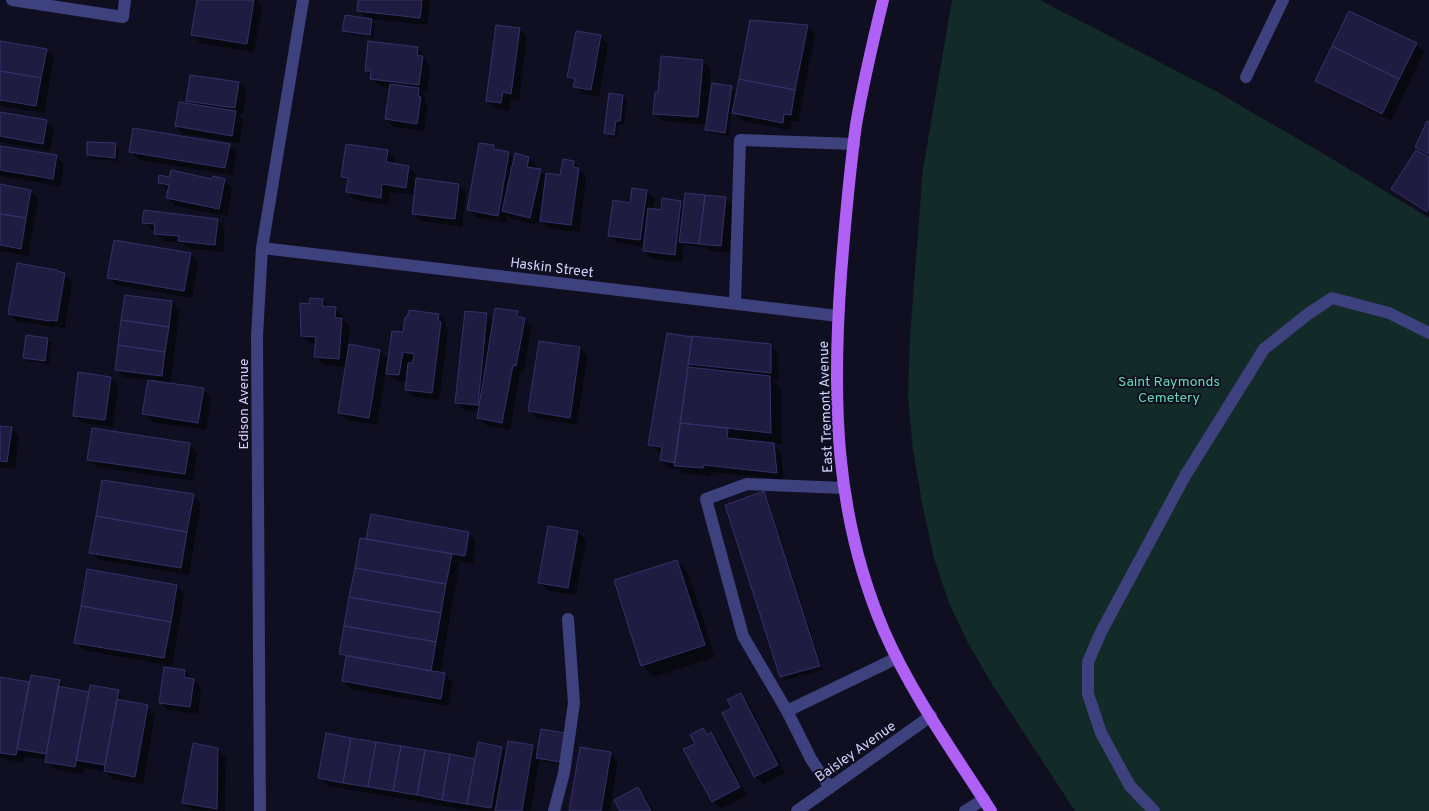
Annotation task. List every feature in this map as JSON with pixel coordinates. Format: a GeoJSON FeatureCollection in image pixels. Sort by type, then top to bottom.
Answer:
{"type":"FeatureCollection","features":[{"type":"Feature","properties":{"kind":"main road","name":"East Tremont Avenue"},"geometry":{"type":"LineString","coordinates":[[883,0],[864,87],[848,192],[838,316],[838,431],[843,488],[849,521],[865,580],[884,632],[930,716],[992,811]]}},
{"type":"Feature","properties":{"kind":"street"},"geometry":{"type":"LineString","coordinates":[[12,0],[123,17],[125,0]]}},
{"type":"Feature","properties":{"kind":"street","name":"Edison Avenue"},"geometry":{"type":"LineString","coordinates":[[260,811],[257,336],[262,248],[303,0]]}},
{"type":"Feature","properties":{"kind":"street"},"geometry":{"type":"LineString","coordinates":[[1246,77],[1283,0]]}},
{"type":"Feature","properties":{"kind":"street"},"geometry":{"type":"LineString","coordinates":[[735,303],[740,140],[854,144]]}},
{"type":"Feature","properties":{"kind":"street","name":"Haskin Street"},"geometry":{"type":"LineString","coordinates":[[262,248],[838,316]]}},
{"type":"Feature","properties":{"kind":"street"},"geometry":{"type":"LineString","coordinates":[[1154,811],[1130,786],[1101,733],[1088,694],[1088,662],[1101,632],[1185,476],[1264,349],[1308,314],[1332,298],[1389,313],[1429,333]]}},
{"type":"Feature","properties":{"kind":"street"},"geometry":{"type":"LineString","coordinates":[[830,788],[811,759],[787,710],[743,636],[706,499],[747,484],[843,488]]}},
{"type":"Feature","properties":{"kind":"street"},"geometry":{"type":"LineString","coordinates":[[554,811],[564,773],[574,703],[568,619]]}},
{"type":"Feature","properties":{"kind":"street"},"geometry":{"type":"LineString","coordinates":[[787,710],[897,658]]}},
{"type":"Feature","properties":{"kind":"street","name":"Baisley Avenue"},"geometry":{"type":"LineString","coordinates":[[797,811],[930,716]]}},
{"type":"Feature","properties":{"kind":"street"},"geometry":{"type":"LineString","coordinates":[[965,811],[984,799]]}},
{"type":"Feature","properties":{"kind":"green space","name":"Saint Raymonds Cemetery"},"geometry":{"type":"Polygon","coordinates":[[[952,0],[1040,0],[1219,93],[1429,218],[1429,811],[1075,811],[992,684],[968,643],[949,603],[934,558],[913,449],[908,397],[910,337],[923,169],[952,0]]]}},
{"type":"Feature","properties":{"kind":"building"},"geometry":{"type":"Polygon","coordinates":[[[197,0],[254,0],[247,44],[191,35],[197,0]]]}},
{"type":"Feature","properties":{"kind":"building"},"geometry":{"type":"Polygon","coordinates":[[[358,0],[422,0],[420,18],[357,11],[358,0]]]}},
{"type":"Feature","properties":{"kind":"building"},"geometry":{"type":"Polygon","coordinates":[[[1349,11],[1417,43],[1399,79],[1332,46],[1349,11]]]}},
{"type":"Feature","properties":{"kind":"building"},"geometry":{"type":"Polygon","coordinates":[[[345,15],[372,19],[370,35],[342,31],[345,15]]]}},
{"type":"Feature","properties":{"kind":"building"},"geometry":{"type":"Polygon","coordinates":[[[750,20],[808,25],[795,90],[739,79],[750,20]]]}},
{"type":"Feature","properties":{"kind":"building"},"geometry":{"type":"Polygon","coordinates":[[[496,25],[520,28],[511,94],[503,92],[501,103],[486,101],[496,25]]]}},
{"type":"Feature","properties":{"kind":"building"},"geometry":{"type":"Polygon","coordinates":[[[576,31],[601,35],[591,90],[573,87],[575,79],[567,77],[576,31]]]}},
{"type":"Feature","properties":{"kind":"building"},"geometry":{"type":"Polygon","coordinates":[[[0,41],[47,49],[41,78],[0,71],[0,41]]]}},
{"type":"Feature","properties":{"kind":"building"},"geometry":{"type":"Polygon","coordinates":[[[368,41],[418,47],[417,55],[423,56],[419,85],[370,79],[371,71],[365,71],[368,41]]]}},
{"type":"Feature","properties":{"kind":"building"},"geometry":{"type":"Polygon","coordinates":[[[1332,46],[1399,79],[1382,114],[1315,81],[1332,46]]]}},
{"type":"Feature","properties":{"kind":"building"},"geometry":{"type":"Polygon","coordinates":[[[661,56],[703,60],[698,117],[653,114],[655,92],[658,92],[661,56]]]}},
{"type":"Feature","properties":{"kind":"building"},"geometry":{"type":"Polygon","coordinates":[[[0,71],[41,78],[36,106],[0,100],[0,71]]]}},
{"type":"Feature","properties":{"kind":"building"},"geometry":{"type":"Polygon","coordinates":[[[190,75],[239,82],[235,108],[186,101],[190,75]]]}},
{"type":"Feature","properties":{"kind":"building"},"geometry":{"type":"Polygon","coordinates":[[[739,79],[795,90],[791,115],[784,114],[783,123],[732,113],[739,79]]]}},
{"type":"Feature","properties":{"kind":"building"},"geometry":{"type":"Polygon","coordinates":[[[712,83],[732,86],[725,133],[705,130],[712,83]]]}},
{"type":"Feature","properties":{"kind":"building"},"geometry":{"type":"Polygon","coordinates":[[[390,84],[419,88],[418,96],[421,97],[417,124],[385,119],[390,84]]]}},
{"type":"Feature","properties":{"kind":"building"},"geometry":{"type":"Polygon","coordinates":[[[609,93],[623,95],[620,121],[616,121],[614,135],[604,133],[609,93]]]}},
{"type":"Feature","properties":{"kind":"building"},"geometry":{"type":"Polygon","coordinates":[[[179,102],[236,111],[232,136],[175,126],[179,102]]]}},
{"type":"Feature","properties":{"kind":"building"},"geometry":{"type":"Polygon","coordinates":[[[0,112],[47,120],[43,144],[0,136],[0,112]]]}},
{"type":"Feature","properties":{"kind":"building"},"geometry":{"type":"Polygon","coordinates":[[[1427,121],[1429,122],[1429,154],[1415,147],[1427,121]]]}},
{"type":"Feature","properties":{"kind":"building"},"geometry":{"type":"Polygon","coordinates":[[[133,128],[230,144],[225,168],[129,152],[133,128]]]}},
{"type":"Feature","properties":{"kind":"building"},"geometry":{"type":"Polygon","coordinates":[[[87,142],[116,143],[115,158],[87,155],[87,142]]]}},
{"type":"Feature","properties":{"kind":"building"},"geometry":{"type":"Polygon","coordinates":[[[479,143],[494,145],[494,149],[509,152],[498,216],[467,210],[479,143]]]}},
{"type":"Feature","properties":{"kind":"building"},"geometry":{"type":"Polygon","coordinates":[[[346,144],[388,150],[386,162],[409,166],[406,188],[382,184],[381,198],[346,192],[348,178],[341,177],[346,144]]]}},
{"type":"Feature","properties":{"kind":"building"},"geometry":{"type":"Polygon","coordinates":[[[0,146],[57,155],[53,179],[0,170],[0,146]]]}},
{"type":"Feature","properties":{"kind":"building"},"geometry":{"type":"Polygon","coordinates":[[[1416,150],[1429,157],[1429,208],[1427,212],[1391,189],[1416,150]]]}},
{"type":"Feature","properties":{"kind":"building"},"geometry":{"type":"Polygon","coordinates":[[[515,153],[529,157],[527,167],[541,169],[530,218],[502,211],[515,153]]]}},
{"type":"Feature","properties":{"kind":"building"},"geometry":{"type":"Polygon","coordinates":[[[563,159],[574,161],[573,167],[579,168],[571,225],[540,221],[546,173],[560,175],[563,159]]]}},
{"type":"Feature","properties":{"kind":"building"},"geometry":{"type":"Polygon","coordinates":[[[171,170],[212,179],[213,176],[225,179],[219,209],[166,198],[169,185],[158,183],[159,175],[169,177],[171,170]]]}},
{"type":"Feature","properties":{"kind":"building"},"geometry":{"type":"Polygon","coordinates":[[[416,178],[459,184],[455,219],[412,214],[416,178]]]}},
{"type":"Feature","properties":{"kind":"building"},"geometry":{"type":"Polygon","coordinates":[[[0,184],[31,190],[26,218],[0,214],[0,184]]]}},
{"type":"Feature","properties":{"kind":"building"},"geometry":{"type":"Polygon","coordinates":[[[632,188],[647,190],[640,240],[608,236],[613,200],[630,203],[632,188]]]}},
{"type":"Feature","properties":{"kind":"building"},"geometry":{"type":"Polygon","coordinates":[[[685,193],[705,195],[699,244],[679,242],[685,193]]]}},
{"type":"Feature","properties":{"kind":"building"},"geometry":{"type":"Polygon","coordinates":[[[705,195],[726,197],[721,246],[699,244],[705,195]]]}},
{"type":"Feature","properties":{"kind":"building"},"geometry":{"type":"Polygon","coordinates":[[[662,198],[681,201],[675,255],[643,251],[648,208],[661,210],[662,198]]]}},
{"type":"Feature","properties":{"kind":"building"},"geometry":{"type":"Polygon","coordinates":[[[144,210],[218,219],[215,245],[178,241],[179,236],[154,234],[155,224],[142,223],[144,210]]]}},
{"type":"Feature","properties":{"kind":"building"},"geometry":{"type":"Polygon","coordinates":[[[0,214],[26,218],[21,249],[0,245],[0,214]]]}},
{"type":"Feature","properties":{"kind":"building"},"geometry":{"type":"Polygon","coordinates":[[[114,240],[191,253],[184,291],[107,278],[114,240]]]}},
{"type":"Feature","properties":{"kind":"building"},"geometry":{"type":"Polygon","coordinates":[[[17,263],[65,273],[57,321],[8,314],[17,263]]]}},
{"type":"Feature","properties":{"kind":"building"},"geometry":{"type":"Polygon","coordinates":[[[125,295],[172,301],[169,327],[121,320],[125,295]]]}},
{"type":"Feature","properties":{"kind":"building"},"geometry":{"type":"Polygon","coordinates":[[[310,298],[323,299],[322,306],[336,307],[335,318],[342,318],[339,359],[314,357],[316,337],[301,336],[300,303],[309,304],[310,298]]]}},
{"type":"Feature","properties":{"kind":"building"},"geometry":{"type":"Polygon","coordinates":[[[495,308],[518,311],[517,316],[525,318],[516,366],[513,365],[502,423],[477,418],[495,308]]]}},
{"type":"Feature","properties":{"kind":"building"},"geometry":{"type":"Polygon","coordinates":[[[409,310],[439,314],[438,321],[441,322],[432,393],[405,390],[408,363],[413,363],[414,354],[403,352],[399,375],[386,374],[392,331],[403,332],[405,317],[407,317],[409,310]]]}},
{"type":"Feature","properties":{"kind":"building"},"geometry":{"type":"Polygon","coordinates":[[[465,311],[487,313],[478,405],[455,403],[465,311]]]}},
{"type":"Feature","properties":{"kind":"building"},"geometry":{"type":"Polygon","coordinates":[[[121,320],[169,327],[165,352],[118,345],[121,320]]]}},
{"type":"Feature","properties":{"kind":"building"},"geometry":{"type":"Polygon","coordinates":[[[667,333],[692,337],[675,463],[660,460],[662,447],[648,445],[667,333]]]}},
{"type":"Feature","properties":{"kind":"building"},"geometry":{"type":"Polygon","coordinates":[[[26,335],[48,338],[45,361],[23,358],[26,335]]]}},
{"type":"Feature","properties":{"kind":"building"},"geometry":{"type":"Polygon","coordinates":[[[692,336],[771,344],[771,373],[688,364],[692,336]]]}},
{"type":"Feature","properties":{"kind":"building"},"geometry":{"type":"Polygon","coordinates":[[[539,341],[580,347],[570,418],[528,411],[539,341]]]}},
{"type":"Feature","properties":{"kind":"building"},"geometry":{"type":"Polygon","coordinates":[[[349,344],[380,350],[369,418],[338,413],[349,344]]]}},
{"type":"Feature","properties":{"kind":"building"},"geometry":{"type":"Polygon","coordinates":[[[118,345],[165,352],[162,376],[115,370],[118,345]]]}},
{"type":"Feature","properties":{"kind":"building"},"geometry":{"type":"Polygon","coordinates":[[[688,367],[770,376],[771,433],[680,423],[688,367]]]}},
{"type":"Feature","properties":{"kind":"building"},"geometry":{"type":"Polygon","coordinates":[[[78,372],[111,377],[105,420],[73,416],[78,372]]]}},
{"type":"Feature","properties":{"kind":"building"},"geometry":{"type":"Polygon","coordinates":[[[148,380],[204,388],[198,423],[142,414],[148,380]]]}},
{"type":"Feature","properties":{"kind":"building"},"geometry":{"type":"Polygon","coordinates":[[[680,423],[728,428],[727,438],[774,443],[777,473],[704,465],[703,468],[674,466],[680,423]]]}},
{"type":"Feature","properties":{"kind":"building"},"geometry":{"type":"Polygon","coordinates":[[[0,426],[12,427],[7,462],[0,461],[0,426]]]}},
{"type":"Feature","properties":{"kind":"building"},"geometry":{"type":"Polygon","coordinates":[[[92,428],[190,443],[185,474],[87,460],[92,428]]]}},
{"type":"Feature","properties":{"kind":"building"},"geometry":{"type":"Polygon","coordinates":[[[102,480],[194,494],[187,532],[96,516],[102,480]]]}},
{"type":"Feature","properties":{"kind":"building"},"geometry":{"type":"Polygon","coordinates":[[[764,491],[820,666],[780,677],[725,505],[764,491]]]}},
{"type":"Feature","properties":{"kind":"building"},"geometry":{"type":"Polygon","coordinates":[[[371,514],[469,532],[465,556],[366,539],[371,514]]]}},
{"type":"Feature","properties":{"kind":"building"},"geometry":{"type":"Polygon","coordinates":[[[96,516],[187,532],[181,568],[89,553],[96,516]]]}},
{"type":"Feature","properties":{"kind":"building"},"geometry":{"type":"Polygon","coordinates":[[[548,526],[578,531],[568,588],[538,583],[548,526]]]}},
{"type":"Feature","properties":{"kind":"building"},"geometry":{"type":"Polygon","coordinates":[[[360,538],[452,554],[446,584],[355,568],[360,538]]]}},
{"type":"Feature","properties":{"kind":"building"},"geometry":{"type":"Polygon","coordinates":[[[677,560],[705,645],[641,666],[614,580],[677,560]]]}},
{"type":"Feature","properties":{"kind":"building"},"geometry":{"type":"Polygon","coordinates":[[[355,568],[446,584],[441,613],[349,597],[355,568]]]}},
{"type":"Feature","properties":{"kind":"building"},"geometry":{"type":"Polygon","coordinates":[[[87,569],[177,585],[171,622],[81,606],[87,569]]]}},
{"type":"Feature","properties":{"kind":"building"},"geometry":{"type":"Polygon","coordinates":[[[349,597],[441,613],[436,642],[344,626],[349,597]]]}},
{"type":"Feature","properties":{"kind":"building"},"geometry":{"type":"Polygon","coordinates":[[[81,606],[171,622],[164,658],[74,643],[81,606]]]}},
{"type":"Feature","properties":{"kind":"building"},"geometry":{"type":"Polygon","coordinates":[[[344,626],[436,642],[431,671],[339,654],[344,626]]]}},
{"type":"Feature","properties":{"kind":"building"},"geometry":{"type":"Polygon","coordinates":[[[346,656],[445,673],[441,699],[342,681],[346,656]]]}},
{"type":"Feature","properties":{"kind":"building"},"geometry":{"type":"Polygon","coordinates":[[[164,667],[185,670],[184,677],[194,679],[190,707],[159,703],[164,667]]]}},
{"type":"Feature","properties":{"kind":"building"},"geometry":{"type":"Polygon","coordinates":[[[31,675],[60,680],[46,754],[17,749],[31,675]]]}},
{"type":"Feature","properties":{"kind":"building"},"geometry":{"type":"Polygon","coordinates":[[[0,677],[29,682],[16,755],[0,753],[0,677]]]}},
{"type":"Feature","properties":{"kind":"building"},"geometry":{"type":"Polygon","coordinates":[[[90,685],[119,690],[105,765],[76,760],[90,685]]]}},
{"type":"Feature","properties":{"kind":"building"},"geometry":{"type":"Polygon","coordinates":[[[58,686],[89,692],[75,767],[45,762],[58,686]]]}},
{"type":"Feature","properties":{"kind":"building"},"geometry":{"type":"Polygon","coordinates":[[[741,693],[778,765],[754,777],[722,713],[732,708],[727,700],[741,693]]]}},
{"type":"Feature","properties":{"kind":"building"},"geometry":{"type":"Polygon","coordinates":[[[117,699],[148,705],[135,777],[104,771],[117,699]]]}},
{"type":"Feature","properties":{"kind":"building"},"geometry":{"type":"Polygon","coordinates":[[[703,728],[707,735],[711,732],[740,787],[712,802],[683,749],[695,744],[690,735],[703,728]]]}},
{"type":"Feature","properties":{"kind":"building"},"geometry":{"type":"Polygon","coordinates":[[[541,729],[565,733],[560,762],[536,758],[541,729]]]}},
{"type":"Feature","properties":{"kind":"building"},"geometry":{"type":"Polygon","coordinates":[[[326,733],[351,738],[343,783],[318,778],[326,733]]]}},
{"type":"Feature","properties":{"kind":"building"},"geometry":{"type":"Polygon","coordinates":[[[351,738],[376,742],[368,787],[343,783],[351,738]]]}},
{"type":"Feature","properties":{"kind":"building"},"geometry":{"type":"Polygon","coordinates":[[[508,741],[533,745],[522,811],[495,811],[508,741]]]}},
{"type":"Feature","properties":{"kind":"building"},"geometry":{"type":"Polygon","coordinates":[[[376,742],[401,746],[393,791],[368,787],[376,742]]]}},
{"type":"Feature","properties":{"kind":"building"},"geometry":{"type":"Polygon","coordinates":[[[478,742],[502,747],[491,808],[467,804],[478,742]]]}},
{"type":"Feature","properties":{"kind":"building"},"geometry":{"type":"Polygon","coordinates":[[[193,743],[218,748],[217,809],[182,803],[193,743]]]}},
{"type":"Feature","properties":{"kind":"building"},"geometry":{"type":"Polygon","coordinates":[[[401,746],[425,750],[417,795],[393,791],[401,746]]]}},
{"type":"Feature","properties":{"kind":"building"},"geometry":{"type":"Polygon","coordinates":[[[580,747],[611,752],[601,811],[569,811],[580,747]]]}},
{"type":"Feature","properties":{"kind":"building"},"geometry":{"type":"Polygon","coordinates":[[[425,750],[450,754],[442,800],[417,795],[425,750]]]}},
{"type":"Feature","properties":{"kind":"building"},"geometry":{"type":"Polygon","coordinates":[[[450,754],[475,759],[467,804],[442,800],[450,754]]]}},
{"type":"Feature","properties":{"kind":"building"},"geometry":{"type":"Polygon","coordinates":[[[638,787],[651,811],[620,811],[614,800],[638,787]]]}}]}
